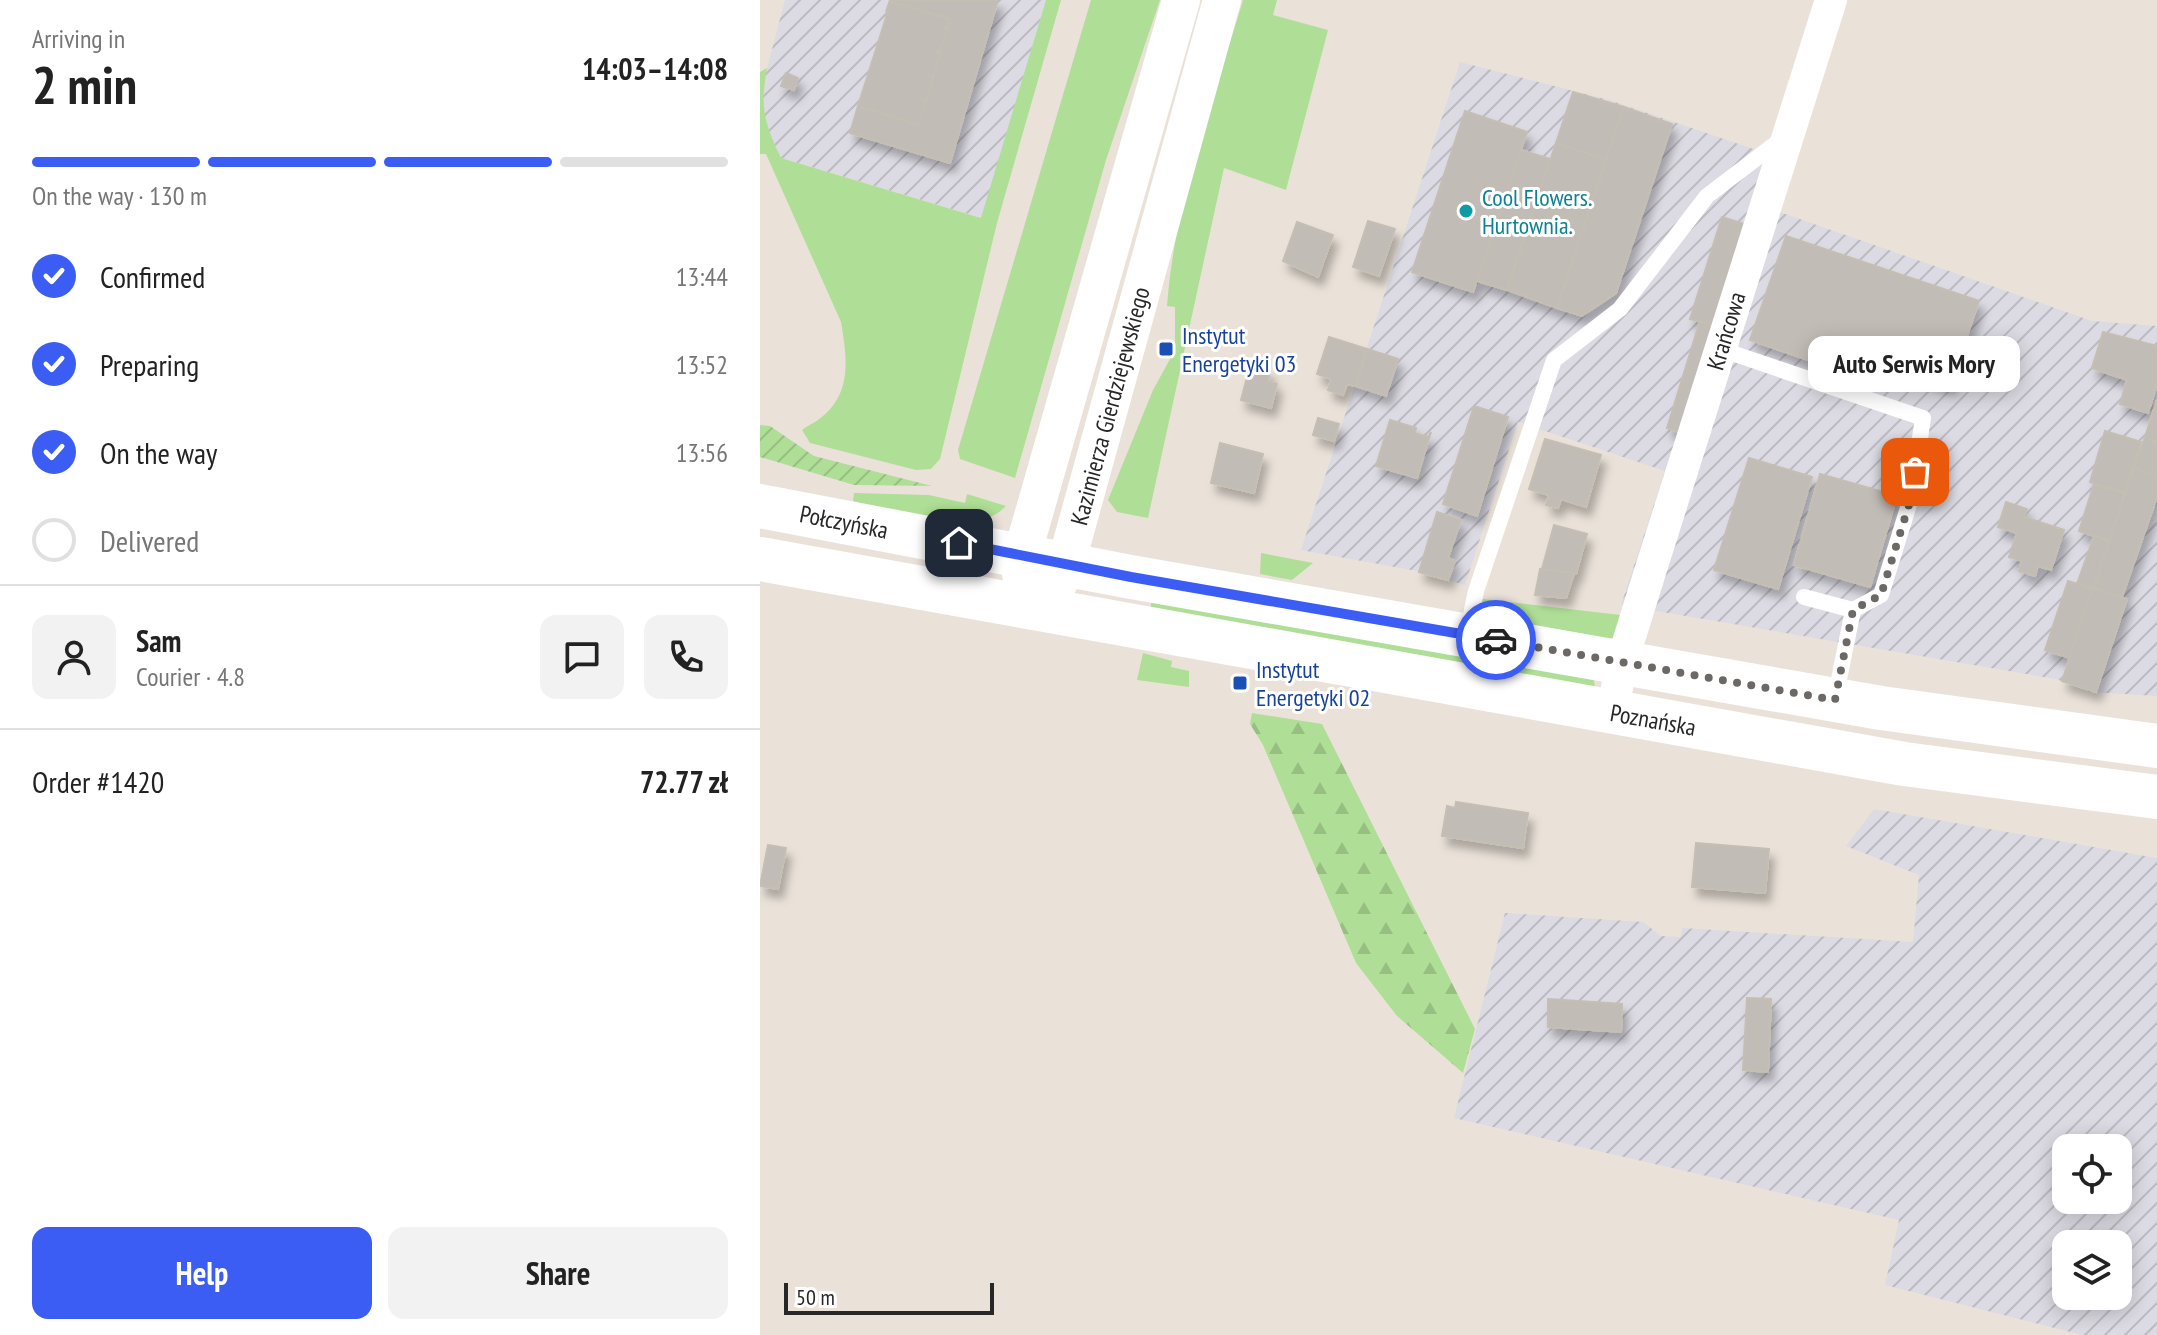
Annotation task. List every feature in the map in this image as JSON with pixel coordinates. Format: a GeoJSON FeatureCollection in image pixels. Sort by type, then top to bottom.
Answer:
{"type":"FeatureCollection","features":[{"type":"Feature","properties":{"kind":"main road","name":"Połczyńska"},"geometry":{"type":"LineString","coordinates":[[760,506],[1163,583],[1467,635]]}},
{"type":"Feature","properties":{"kind":"main road"},"geometry":{"type":"LineString","coordinates":[[760,559],[1036,609]]}},
{"type":"Feature","properties":{"kind":"main road","name":"Poznańska"},"geometry":{"type":"LineString","coordinates":[[1036,609],[1904,764],[2157,797]]}},
{"type":"Feature","properties":{"kind":"main road"},"geometry":{"type":"LineString","coordinates":[[1467,635],[1835,700],[2157,746]]}},
{"type":"Feature","properties":{"kind":"street","name":"Kazimierza Gierdziejewskiego"},"geometry":{"type":"LineString","coordinates":[[1181,0],[1022,555],[1021,574],[1036,609],[1059,582],[1066,564],[1222,0]]}},
{"type":"Feature","properties":{"kind":"street","name":"Krańcowa"},"geometry":{"type":"LineString","coordinates":[[1612,713],[1622,662],[1831,0]]}},
{"type":"Feature","properties":{"kind":"lane"},"geometry":{"type":"LineString","coordinates":[[1467,635],[1475,595],[1554,360],[1620,309],[1707,196],[1787,135]]}},
{"type":"Feature","properties":{"kind":"lane"},"geometry":{"type":"LineString","coordinates":[[1720,349],[1923,418],[1911,498],[1881,595],[1853,610],[1804,597]]}},
{"type":"Feature","properties":{"kind":"lane"},"geometry":{"type":"LineString","coordinates":[[1835,700],[1853,610]]}},
{"type":"Feature","properties":{"kind":"shaded area"},"geometry":{"type":"Polygon","coordinates":[[[785,0],[1046,0],[982,218],[781,158],[761,115],[760,95],[785,0]]]}},
{"type":"Feature","properties":{"kind":"shaded area"},"geometry":{"type":"Polygon","coordinates":[[[1460,62],[1609,100],[1771,155],[1754,203],[2092,321],[2157,326],[2157,696],[2091,692],[2056,679],[1621,605],[1665,471],[1518,422],[1465,585],[1417,571],[1301,550],[1460,62]]]}},
{"type":"Feature","properties":{"kind":"shaded area"},"geometry":{"type":"Polygon","coordinates":[[[1874,809],[2157,858],[2157,1335],[2082,1335],[1885,1285],[1899,1220],[1454,1118],[1505,913],[1643,922],[1661,936],[1681,937],[1682,928],[1913,942],[1919,875],[1846,846],[1874,809]]]}},
{"type":"Feature","properties":{"kind":"green space"},"geometry":{"type":"Polygon","coordinates":[[[1046,0],[1061,0],[997,223],[940,459],[931,469],[916,470],[810,443],[802,430],[829,410],[842,387],[846,362],[843,336],[841,322],[766,154],[760,154],[760,72],[767,68],[765,114],[781,158],[981,218],[1046,0]]]}},
{"type":"Feature","properties":{"kind":"green space"},"geometry":{"type":"Polygon","coordinates":[[[1091,0],[1160,0],[1106,160],[1015,478],[960,459],[958,450],[1091,0]]]}},
{"type":"Feature","properties":{"kind":"green space"},"geometry":{"type":"Polygon","coordinates":[[[1243,0],[1277,0],[1273,15],[1328,30],[1286,190],[1224,168],[1148,518],[1117,512],[1108,500],[1175,341],[1175,307],[1167,306],[1178,228],[1197,151],[1243,0]]]}},
{"type":"Feature","properties":{"kind":"green space"},"geometry":{"type":"Polygon","coordinates":[[[760,425],[770,426],[814,456],[932,486],[854,485],[760,457],[760,425]]]}},
{"type":"Feature","properties":{"kind":"green space"},"geometry":{"type":"Polygon","coordinates":[[[854,493],[929,495],[965,503],[967,494],[1006,506],[992,516],[954,522],[910,516],[853,501],[854,493]]]}},
{"type":"Feature","properties":{"kind":"green space"},"geometry":{"type":"Polygon","coordinates":[[[1261,553],[1313,563],[1292,580],[1260,574],[1261,553]]]}},
{"type":"Feature","properties":{"kind":"green space"},"geometry":{"type":"Polygon","coordinates":[[[1152,595],[1594,679],[1595,688],[1150,615],[1152,595]]]}},
{"type":"Feature","properties":{"kind":"green space"},"geometry":{"type":"Polygon","coordinates":[[[1482,600],[1629,616],[1619,635],[1611,639],[1496,618],[1485,612],[1482,600]]]}},
{"type":"Feature","properties":{"kind":"green space"},"geometry":{"type":"Polygon","coordinates":[[[1143,653],[1172,661],[1171,667],[1189,671],[1189,687],[1137,680],[1143,653]]]}},
{"type":"Feature","properties":{"kind":"green space"},"geometry":{"type":"Polygon","coordinates":[[[1252,713],[1322,724],[1475,1029],[1463,1073],[1397,1016],[1356,963],[1263,745],[1250,724],[1252,713]]]}},
{"type":"Feature","properties":{"kind":"building"},"geometry":{"type":"Polygon","coordinates":[[[890,0],[998,0],[950,163],[850,133],[858,106],[919,125],[925,102],[921,99],[926,101],[933,78],[928,75],[933,77],[940,54],[936,51],[940,52],[947,30],[943,27],[948,28],[950,19],[891,2],[886,12],[890,0]]]}},
{"type":"Feature","properties":{"kind":"building"},"geometry":{"type":"Polygon","coordinates":[[[891,2],[950,19],[948,28],[943,27],[947,30],[940,52],[936,51],[940,54],[933,77],[928,75],[933,78],[926,101],[921,99],[925,102],[919,125],[858,106],[891,2]]]}},
{"type":"Feature","properties":{"kind":"building"},"geometry":{"type":"Polygon","coordinates":[[[786,73],[798,78],[794,90],[781,86],[786,73]]]}},
{"type":"Feature","properties":{"kind":"building"},"geometry":{"type":"Polygon","coordinates":[[[1573,92],[1624,107],[1606,160],[1556,143],[1573,92]]]}},
{"type":"Feature","properties":{"kind":"building"},"geometry":{"type":"Polygon","coordinates":[[[1624,107],[1672,124],[1616,293],[1582,316],[1557,308],[1624,107]]]}},
{"type":"Feature","properties":{"kind":"building","name":"Cool Flowers. Hurtownia."},"geometry":{"type":"Polygon","coordinates":[[[1465,111],[1527,132],[1473,292],[1412,272],[1465,111]]]}},
{"type":"Feature","properties":{"kind":"building"},"geometry":{"type":"Polygon","coordinates":[[[1556,143],[1606,160],[1557,308],[1507,290],[1556,143]]]}},
{"type":"Feature","properties":{"kind":"building"},"geometry":{"type":"Polygon","coordinates":[[[1521,150],[1550,159],[1507,290],[1477,281],[1521,150]]]}},
{"type":"Feature","properties":{"kind":"building"},"geometry":{"type":"Polygon","coordinates":[[[1722,217],[1744,224],[1712,325],[1690,319],[1722,217]]]}},
{"type":"Feature","properties":{"kind":"building"},"geometry":{"type":"Polygon","coordinates":[[[1368,221],[1395,229],[1379,276],[1353,267],[1368,221]]]}},
{"type":"Feature","properties":{"kind":"building"},"geometry":{"type":"Polygon","coordinates":[[[1297,222],[1333,235],[1318,277],[1283,261],[1297,222]]]}},
{"type":"Feature","properties":{"kind":"building"},"geometry":{"type":"Polygon","coordinates":[[[1786,236],[1979,301],[1950,386],[1825,344],[1823,350],[1816,348],[1811,361],[1750,340],[1786,236]]]}},
{"type":"Feature","properties":{"kind":"building"},"geometry":{"type":"Polygon","coordinates":[[[1700,321],[1712,325],[1679,432],[1667,428],[1700,321]]]}},
{"type":"Feature","properties":{"kind":"building"},"geometry":{"type":"Polygon","coordinates":[[[2103,332],[2157,346],[2157,384],[2148,413],[2120,404],[2127,380],[2092,368],[2103,332]]]}},
{"type":"Feature","properties":{"kind":"building"},"geometry":{"type":"Polygon","coordinates":[[[1329,337],[1367,349],[1356,386],[1347,384],[1343,395],[1328,390],[1331,379],[1317,374],[1329,337]]]}},
{"type":"Feature","properties":{"kind":"building"},"geometry":{"type":"Polygon","coordinates":[[[1367,349],[1398,359],[1386,396],[1356,386],[1367,349]]]}},
{"type":"Feature","properties":{"kind":"building"},"geometry":{"type":"Polygon","coordinates":[[[1250,366],[1270,371],[1268,381],[1277,384],[1271,408],[1241,400],[1250,366]]]}},
{"type":"Feature","properties":{"kind":"building"},"geometry":{"type":"Polygon","coordinates":[[[2157,400],[2157,442],[2145,437],[2157,400]]]}},
{"type":"Feature","properties":{"kind":"building"},"geometry":{"type":"Polygon","coordinates":[[[1474,406],[1508,417],[1477,516],[1443,504],[1474,406]]]}},
{"type":"Feature","properties":{"kind":"building"},"geometry":{"type":"Polygon","coordinates":[[[1318,418],[1339,424],[1334,441],[1313,435],[1318,418]]]}},
{"type":"Feature","properties":{"kind":"building"},"geometry":{"type":"Polygon","coordinates":[[[1390,420],[1416,428],[1415,433],[1428,437],[1431,432],[1417,478],[1376,466],[1390,420]]]}},
{"type":"Feature","properties":{"kind":"building"},"geometry":{"type":"Polygon","coordinates":[[[2105,431],[2141,442],[2124,493],[2090,482],[2105,431]]]}},
{"type":"Feature","properties":{"kind":"building"},"geometry":{"type":"Polygon","coordinates":[[[2145,437],[2157,442],[2157,476],[2134,468],[2145,437]]]}},
{"type":"Feature","properties":{"kind":"building"},"geometry":{"type":"Polygon","coordinates":[[[1545,439],[1601,455],[1586,507],[1561,499],[1558,508],[1546,505],[1549,495],[1529,489],[1545,439]]]}},
{"type":"Feature","properties":{"kind":"building"},"geometry":{"type":"Polygon","coordinates":[[[1220,443],[1263,454],[1254,493],[1211,483],[1220,443]]]}},
{"type":"Feature","properties":{"kind":"building"},"geometry":{"type":"Polygon","coordinates":[[[1749,458],[1812,477],[1778,589],[1714,570],[1749,458]]]}},
{"type":"Feature","properties":{"kind":"building"},"geometry":{"type":"Polygon","coordinates":[[[2134,468],[2157,476],[2157,497],[2122,597],[2093,587],[2134,468]]]}},
{"type":"Feature","properties":{"kind":"building"},"geometry":{"type":"Polygon","coordinates":[[[1820,474],[1897,496],[1870,587],[1794,565],[1820,474]]]}},
{"type":"Feature","properties":{"kind":"building"},"geometry":{"type":"Polygon","coordinates":[[[2094,484],[2125,493],[2109,541],[2079,531],[2094,484]]]}},
{"type":"Feature","properties":{"kind":"building"},"geometry":{"type":"Polygon","coordinates":[[[2006,502],[2027,509],[2024,517],[2064,530],[2051,570],[2038,566],[2035,576],[2019,571],[2022,561],[2009,557],[2017,533],[1998,527],[2006,502]]]}},
{"type":"Feature","properties":{"kind":"building"},"geometry":{"type":"Polygon","coordinates":[[[1437,512],[1461,520],[1448,558],[1455,561],[1448,580],[1419,572],[1437,512]]]}},
{"type":"Feature","properties":{"kind":"building"},"geometry":{"type":"Polygon","coordinates":[[[1554,525],[1587,534],[1576,574],[1542,569],[1554,525]]]}},
{"type":"Feature","properties":{"kind":"building"},"geometry":{"type":"Polygon","coordinates":[[[2094,536],[2109,541],[2093,589],[2077,584],[2094,536]]]}},
{"type":"Feature","properties":{"kind":"building"},"geometry":{"type":"Polygon","coordinates":[[[1540,569],[1574,573],[1566,598],[1535,595],[1540,569]]]}},
{"type":"Feature","properties":{"kind":"building"},"geometry":{"type":"Polygon","coordinates":[[[2068,581],[2093,589],[2070,658],[2045,650],[2068,581]]]}},
{"type":"Feature","properties":{"kind":"building"},"geometry":{"type":"Polygon","coordinates":[[[2093,587],[2127,599],[2096,692],[2062,681],[2093,587]]]}},
{"type":"Feature","properties":{"kind":"building"},"geometry":{"type":"Polygon","coordinates":[[[1456,802],[1528,813],[1523,848],[1442,836],[1447,806],[1455,808],[1456,802]]]}},
{"type":"Feature","properties":{"kind":"building"},"geometry":{"type":"Polygon","coordinates":[[[1696,843],[1769,849],[1765,893],[1692,887],[1696,843]]]}},
{"type":"Feature","properties":{"kind":"building"},"geometry":{"type":"Polygon","coordinates":[[[768,845],[786,848],[778,889],[760,886],[768,845]]]}},
{"type":"Feature","properties":{"kind":"building"},"geometry":{"type":"Polygon","coordinates":[[[1747,998],[1771,999],[1768,1072],[1743,1070],[1747,998]]]}},
{"type":"Feature","properties":{"kind":"building"},"geometry":{"type":"Polygon","coordinates":[[[1548,999],[1622,1004],[1621,1032],[1548,1027],[1548,999]]]}},
{"type":"Feature","properties":{"kind":"way so far"},"geometry":{"type":"LineString","coordinates":[[1496,640],[1835,700],[1853,610],[1881,595],[1911,498],[1915,472]]}},
{"type":"Feature","properties":{"kind":"place","name":"Cool Flowers. Hurtownia."},"geometry":{"type":"Point","coordinates":[1466,211]}},
{"type":"Feature","properties":{"kind":"place","name":"Instytut Energetyki 03"},"geometry":{"type":"Point","coordinates":[1166,349]}},
{"type":"Feature","properties":{"kind":"place","name":"Auto Serwis Mory"},"geometry":{"type":"Point","coordinates":[1915,472]}},
{"type":"Feature","properties":{"kind":"place","name":"Instytut Energetyki 02"},"geometry":{"type":"Point","coordinates":[1240,683]}},
{"type":"Feature","properties":{"kind":"route"},"geometry":{"type":"LineString","coordinates":[[959,543],[1131,577],[1496,640]]}}]}
